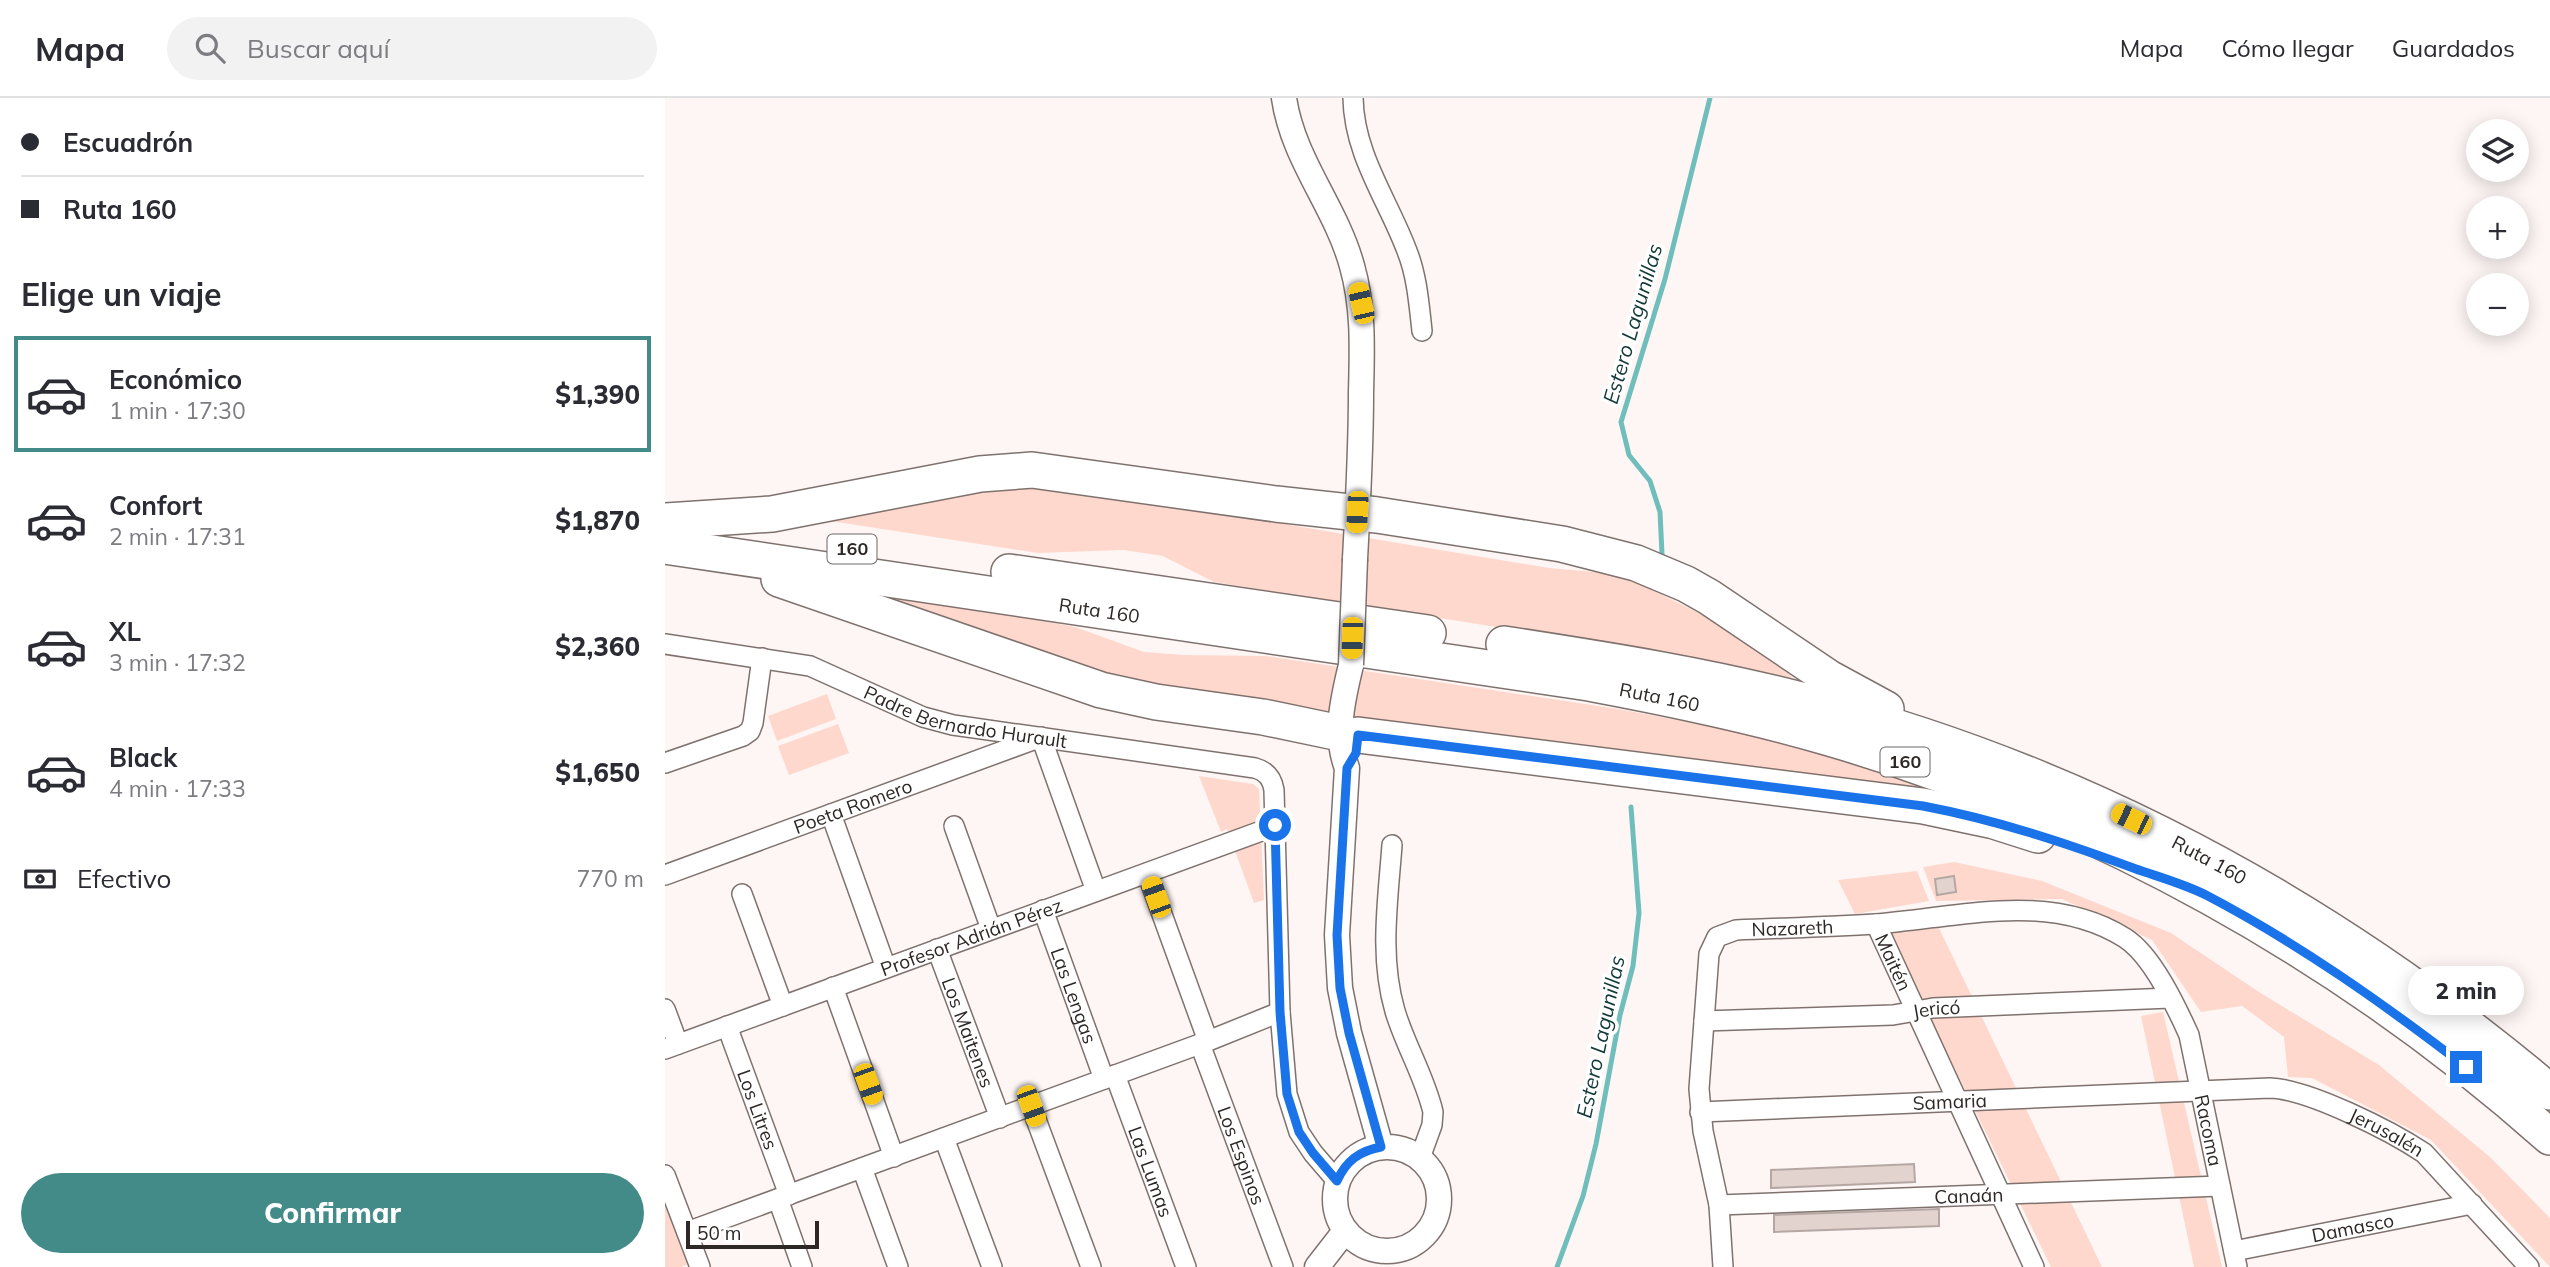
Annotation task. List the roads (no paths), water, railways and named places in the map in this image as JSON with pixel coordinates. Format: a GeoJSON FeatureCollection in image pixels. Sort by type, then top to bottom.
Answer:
{"type":"FeatureCollection","features":[{"type":"Feature","properties":{"kind":"highway"},"geometry":{"type":"LineString","coordinates":[[665,521],[772,514],[980,474],[1032,470],[1276,504],[1357,512],[1587,549],[1661,572],[1731,610],[1829,678],[1983,757]]}},
{"type":"Feature","properties":{"kind":"highway","name":"Ruta 160"},"geometry":{"type":"LineString","coordinates":[[665,521],[1659,669],[1813,703],[1871,719],[1983,757],[2076,794],[2201,853],[2287,902],[2422,990],[2550,1092]]}},
{"type":"Feature","properties":{"kind":"highway"},"geometry":{"type":"LineString","coordinates":[[665,546],[827,594],[1101,690],[1156,702],[1263,717],[1349,734],[1937,809],[1994,821],[2036,834],[2203,894]]}},
{"type":"Feature","properties":{"kind":"highway","name":"Ruta 160"},"geometry":{"type":"LineString","coordinates":[[665,546],[1518,671],[1716,708],[1870,750],[1998,796],[2110,846],[2203,894],[2291,945],[2397,1015],[2483,1080],[2550,1137]]}},
{"type":"Feature","properties":{"kind":"street"},"geometry":{"type":"LineString","coordinates":[[1284,98],[1289,122],[1302,157],[1346,244],[1361,303],[1361,408],[1349,734],[1356,753],[1347,768],[1337,935],[1340,988],[1349,1033],[1381,1147]]}},
{"type":"Feature","properties":{"kind":"street"},"geometry":{"type":"LineString","coordinates":[[1353,98],[1362,151],[1408,252],[1422,331]]}},
{"type":"Feature","properties":{"kind":"street","name":"Padre Bernardo Hurault"},"geometry":{"type":"LineString","coordinates":[[665,644],[799,663],[823,670],[933,720],[964,727],[1255,768],[1268,775],[1273,784],[1275,825]]}},
{"type":"Feature","properties":{"kind":"street"},"geometry":{"type":"LineString","coordinates":[[665,762],[743,736],[750,731],[762,658]]}},
{"type":"Feature","properties":{"kind":"street"},"geometry":{"type":"LineString","coordinates":[[1041,737],[1096,891]]}},
{"type":"Feature","properties":{"kind":"street","name":"Poeta Romero"},"geometry":{"type":"LineString","coordinates":[[665,875],[1041,737]]}},
{"type":"Feature","properties":{"kind":"street"},"geometry":{"type":"LineString","coordinates":[[831,814],[886,968]]}},
{"type":"Feature","properties":{"kind":"street"},"geometry":{"type":"LineString","coordinates":[[1275,825],[1280,1012],[1287,1094],[1294,1121],[1313,1153],[1337,1181]]}},
{"type":"Feature","properties":{"kind":"street","name":"Profesor Adrián Pérez"},"geometry":{"type":"LineString","coordinates":[[671,1046],[1275,825]]}},
{"type":"Feature","properties":{"kind":"street"},"geometry":{"type":"LineString","coordinates":[[954,826],[991,929]]}},
{"type":"Feature","properties":{"kind":"street"},"geometry":{"type":"LineString","coordinates":[[1392,845],[1386,933],[1388,981],[1402,1034],[1433,1112],[1432,1125],[1420,1158]]}},
{"type":"Feature","properties":{"kind":"street"},"geometry":{"type":"LineString","coordinates":[[1147,873],[1204,1043]]}},
{"type":"Feature","properties":{"kind":"street"},"geometry":{"type":"LineString","coordinates":[[742,894],[783,1006]]}},
{"type":"Feature","properties":{"kind":"street","name":"Nazareth"},"geometry":{"type":"LineString","coordinates":[[1723,1267],[1719,1205],[1700,1112],[1699,1074],[1709,954],[1713,942],[1722,933],[1736,930],[1876,924],[1932,916],[2030,910],[2068,914],[2125,938],[2147,960],[2170,998]]}},
{"type":"Feature","properties":{"kind":"street","name":"Las Lengas"},"geometry":{"type":"LineString","coordinates":[[1042,911],[1109,1077]]}},
{"type":"Feature","properties":{"kind":"street","name":"Maitén"},"geometry":{"type":"LineString","coordinates":[[1876,924],[2034,1267]]}},
{"type":"Feature","properties":{"kind":"street","name":"Los Maitenes"},"geometry":{"type":"LineString","coordinates":[[937,949],[1000,1118]]}},
{"type":"Feature","properties":{"kind":"street"},"geometry":{"type":"LineString","coordinates":[[833,987],[894,1157]]}},
{"type":"Feature","properties":{"kind":"street","name":"Jericó"},"geometry":{"type":"LineString","coordinates":[[1704,1021],[1893,1015],[1933,1009],[2170,998]]}},
{"type":"Feature","properties":{"kind":"street","name":"Racoma"},"geometry":{"type":"LineString","coordinates":[[2170,998],[2189,1035],[2235,1259]]}},
{"type":"Feature","properties":{"kind":"street"},"geometry":{"type":"LineString","coordinates":[[665,1009],[671,1046]]}},
{"type":"Feature","properties":{"kind":"street"},"geometry":{"type":"LineString","coordinates":[[687,1233],[1204,1043],[1280,1012]]}},
{"type":"Feature","properties":{"kind":"street","name":"Los Litres"},"geometry":{"type":"LineString","coordinates":[[727,1026],[783,1197],[802,1267]]}},
{"type":"Feature","properties":{"kind":"street","name":"Los Espinos"},"geometry":{"type":"LineString","coordinates":[[1204,1043],[1283,1267]]}},
{"type":"Feature","properties":{"kind":"street","name":"Las Lumas"},"geometry":{"type":"LineString","coordinates":[[1109,1077],[1186,1267]]}},
{"type":"Feature","properties":{"kind":"street","name":"Jerusalén"},"geometry":{"type":"LineString","coordinates":[[2200,1092],[2280,1088],[2311,1096],[2402,1140],[2424,1153],[2529,1267]]}},
{"type":"Feature","properties":{"kind":"street","name":"Samaria"},"geometry":{"type":"LineString","coordinates":[[1700,1112],[2200,1092]]}},
{"type":"Feature","properties":{"kind":"street"},"geometry":{"type":"LineString","coordinates":[[1031,1106],[1091,1267]]}},
{"type":"Feature","properties":{"kind":"street"},"geometry":{"type":"LineString","coordinates":[[944,1138],[992,1267]]}},
{"type":"Feature","properties":{"kind":"street"},"geometry":{"type":"LineString","coordinates":[[1381,1147],[1397,1147],[1420,1158],[1435,1178],[1439,1203],[1431,1226],[1420,1239],[1405,1248],[1380,1251],[1364,1246],[1345,1231],[1335,1207],[1337,1181],[1347,1164],[1354,1158],[1381,1147]]}},
{"type":"Feature","properties":{"kind":"street"},"geometry":{"type":"LineString","coordinates":[[862,1168],[898,1267]]}},
{"type":"Feature","properties":{"kind":"street"},"geometry":{"type":"LineString","coordinates":[[665,1175],[700,1267]]}},
{"type":"Feature","properties":{"kind":"street","name":"Canaán"},"geometry":{"type":"LineString","coordinates":[[1719,1205],[2220,1186]]}},
{"type":"Feature","properties":{"kind":"street","name":"Damasco"},"geometry":{"type":"LineString","coordinates":[[2235,1259],[2472,1204]]}},
{"type":"Feature","properties":{"kind":"street"},"geometry":{"type":"LineString","coordinates":[[1317,1267],[1345,1231]]}},
{"type":"Feature","properties":{"kind":"waterway","name":"Estero Lagunillas"},"geometry":{"type":"LineString","coordinates":[[1662,554],[1660,512],[1650,481],[1629,455],[1621,422],[1665,279],[1710,98]]}},
{"type":"Feature","properties":{"kind":"waterway","name":"Estero Lagunillas"},"geometry":{"type":"LineString","coordinates":[[1557,1267],[1583,1196],[1596,1144],[1620,1015],[1633,966],[1639,913],[1631,807]]}}]}
